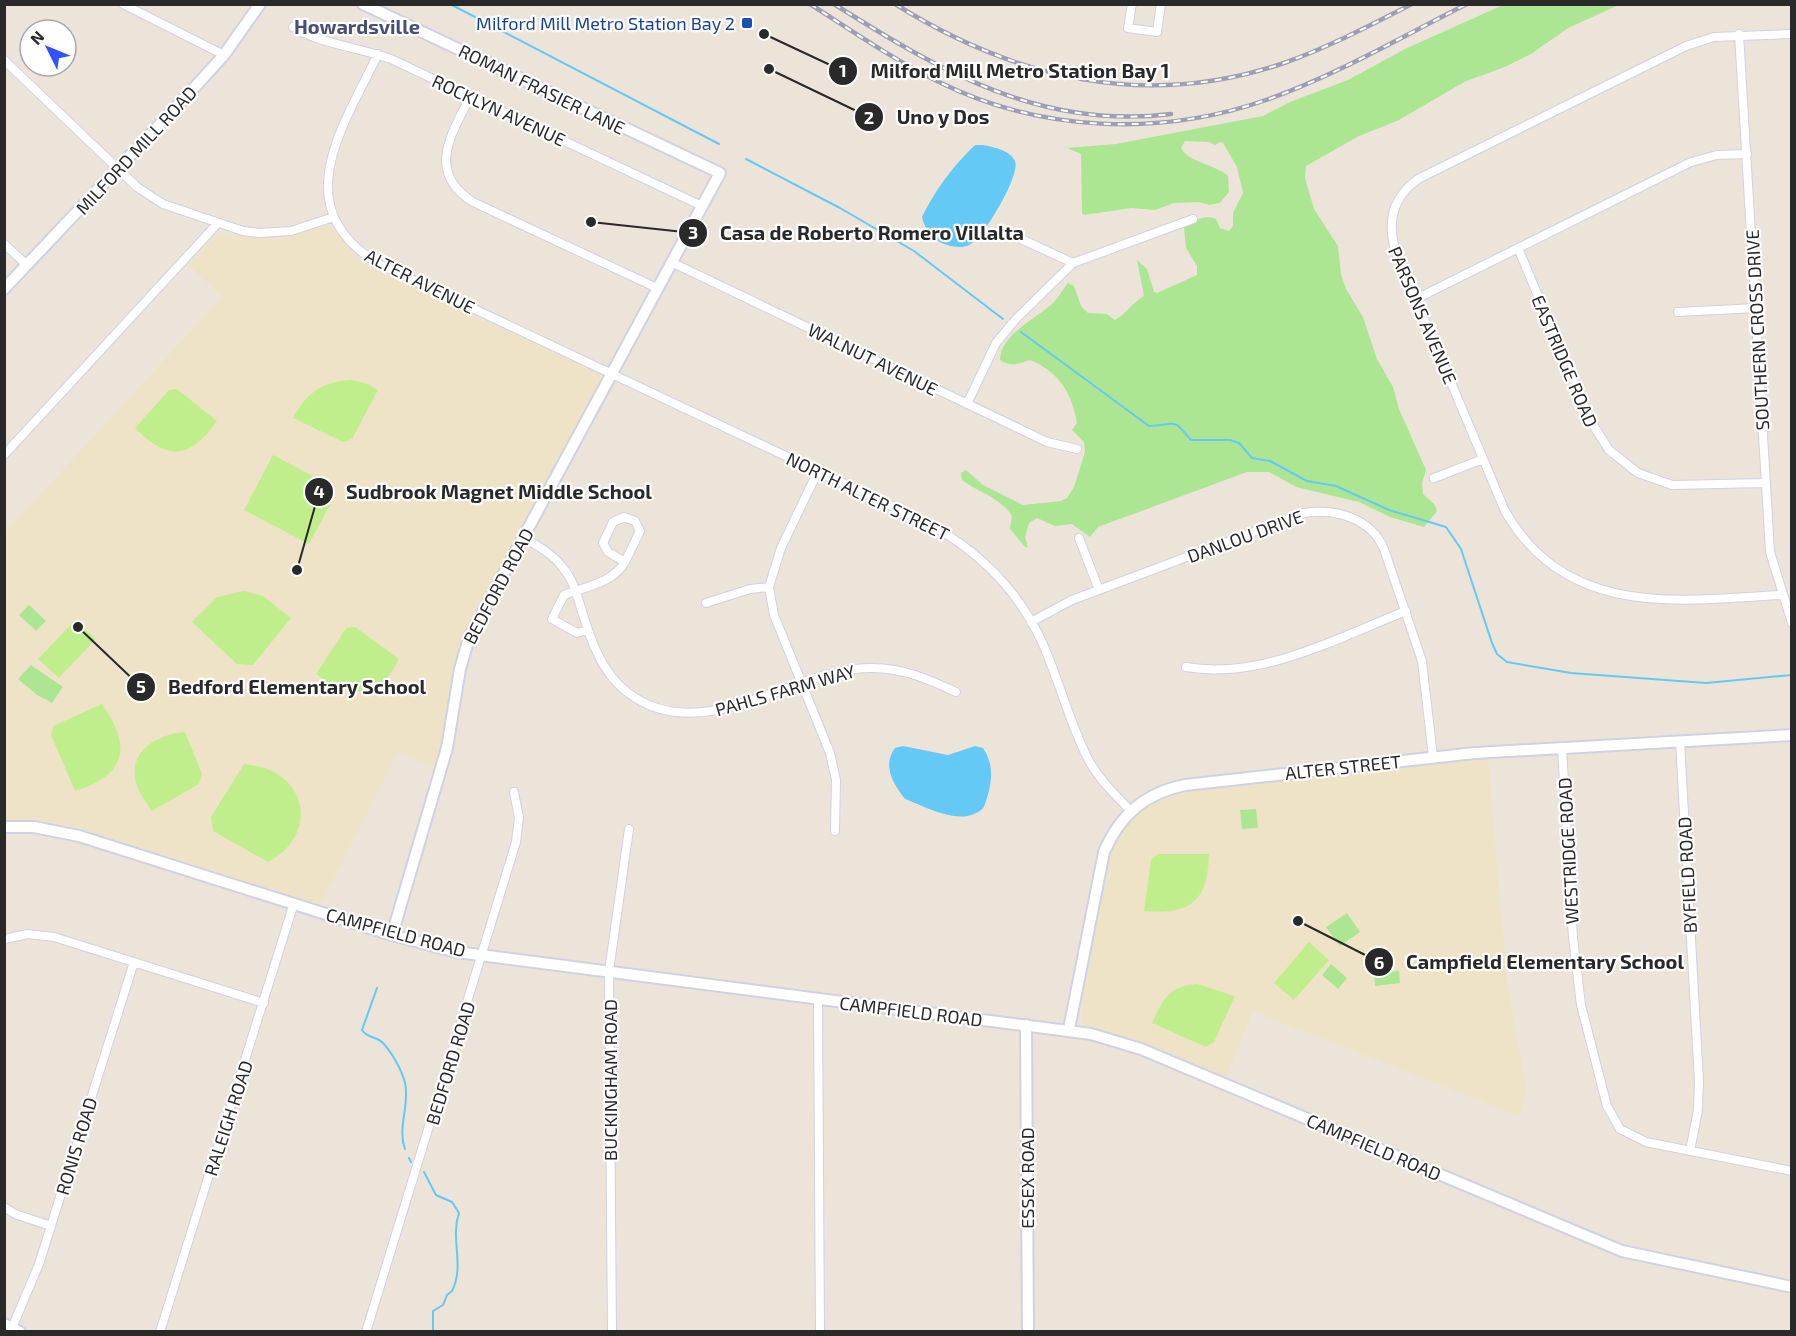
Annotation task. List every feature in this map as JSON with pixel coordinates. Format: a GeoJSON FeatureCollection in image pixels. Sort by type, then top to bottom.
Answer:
{"type":"FeatureCollection","features":[{"type":"Feature","properties":{"kind":"street"},"geometry":{"type":"LineString","coordinates":[[123,4],[224,55]]}},
{"type":"Feature","properties":{"kind":"street","name":"MILFORD MILL ROAD"},"geometry":{"type":"LineString","coordinates":[[4,289],[224,55],[260,4]]}},
{"type":"Feature","properties":{"kind":"street","name":"ROMAN FRASIER LANE"},"geometry":{"type":"LineString","coordinates":[[363,4],[720,173]]}},
{"type":"Feature","properties":{"kind":"street"},"geometry":{"type":"LineString","coordinates":[[1132,4],[1128,28],[1157,32],[1161,4]]}},
{"type":"Feature","properties":{"kind":"street","name":"ROCKLYN AVENUE"},"geometry":{"type":"LineString","coordinates":[[292,27],[314,38],[378,54],[702,206]]}},
{"type":"Feature","properties":{"kind":"street","name":"PARSONS AVENUE"},"geometry":{"type":"LineString","coordinates":[[1782,595],[1660,601],[1628,597],[1590,586],[1555,567],[1523,539],[1505,511],[1395,249],[1390,227],[1395,205],[1409,185],[1686,46],[1714,37],[1739,34],[1791,34]]}},
{"type":"Feature","properties":{"kind":"street","name":"SOUTHERN CROSS DRIVE"},"geometry":{"type":"LineString","coordinates":[[1739,34],[1770,552],[1791,623]]}},
{"type":"Feature","properties":{"kind":"street","name":"ALTER AVENUE"},"geometry":{"type":"LineString","coordinates":[[378,54],[331,155],[327,187],[334,217],[355,247],[379,264],[613,373]]}},
{"type":"Feature","properties":{"kind":"street"},"geometry":{"type":"LineString","coordinates":[[4,60],[118,169],[155,200],[243,231],[274,233],[291,231],[334,217]]}},
{"type":"Feature","properties":{"kind":"street"},"geometry":{"type":"LineString","coordinates":[[470,97],[452,133],[446,155],[449,176],[458,190],[472,202],[657,288]]}},
{"type":"Feature","properties":{"kind":"street"},"geometry":{"type":"LineString","coordinates":[[1416,299],[1691,162],[1717,155],[1747,154]]}},
{"type":"Feature","properties":{"kind":"street","name":"BEDFORD ROAD"},"geometry":{"type":"LineString","coordinates":[[392,934],[447,748],[463,654],[485,606],[524,538],[720,173]]}},
{"type":"Feature","properties":{"kind":"street"},"geometry":{"type":"LineString","coordinates":[[967,404],[996,343],[1015,320],[1073,263],[1193,219]]}},
{"type":"Feature","properties":{"kind":"street"},"geometry":{"type":"LineString","coordinates":[[4,454],[218,224]]}},
{"type":"Feature","properties":{"kind":"street"},"geometry":{"type":"LineString","coordinates":[[1021,239],[1073,263]]}},
{"type":"Feature","properties":{"kind":"street"},"geometry":{"type":"LineString","coordinates":[[4,244],[27,265]]}},
{"type":"Feature","properties":{"kind":"street","name":"EASTRIDGE ROAD"},"geometry":{"type":"LineString","coordinates":[[1518,248],[1590,420],[1609,450],[1638,473],[1672,485],[1765,483]]}},
{"type":"Feature","properties":{"kind":"street","name":"WALNUT AVENUE"},"geometry":{"type":"LineString","coordinates":[[671,262],[1047,442],[1077,449]]}},
{"type":"Feature","properties":{"kind":"street"},"geometry":{"type":"LineString","coordinates":[[1678,312],[1756,308]]}},
{"type":"Feature","properties":{"kind":"street","name":"NORTH ALTER STREET"},"geometry":{"type":"LineString","coordinates":[[613,373],[958,540],[1007,585],[1031,622],[1087,758],[1110,790],[1130,810]]}},
{"type":"Feature","properties":{"kind":"street"},"geometry":{"type":"LineString","coordinates":[[1434,478],[1483,459]]}},
{"type":"Feature","properties":{"kind":"street"},"geometry":{"type":"LineString","coordinates":[[818,471],[781,548],[769,586],[774,615],[834,765],[835,831]]}},
{"type":"Feature","properties":{"kind":"street","name":"DANLOU DRIVE"},"geometry":{"type":"LineString","coordinates":[[1031,622],[1072,600],[1304,513],[1326,511],[1360,522],[1376,534],[1406,611],[1424,670],[1432,757]]}},
{"type":"Feature","properties":{"kind":"street"},"geometry":{"type":"LineString","coordinates":[[588,630],[577,633],[552,619],[564,595],[613,577],[625,562],[640,531],[634,521],[624,517],[613,522],[603,543],[608,552],[625,562]]}},
{"type":"Feature","properties":{"kind":"street","name":"PAHLS FARM WAY"},"geometry":{"type":"LineString","coordinates":[[524,538],[555,558],[565,569],[576,591],[598,657],[614,682],[637,699],[664,711],[711,712],[837,672],[871,668],[916,675],[956,692]]}},
{"type":"Feature","properties":{"kind":"street"},"geometry":{"type":"LineString","coordinates":[[1080,538],[1099,590]]}},
{"type":"Feature","properties":{"kind":"street"},"geometry":{"type":"LineString","coordinates":[[706,603],[750,589],[769,586]]}},
{"type":"Feature","properties":{"kind":"street"},"geometry":{"type":"LineString","coordinates":[[1186,667],[1218,670],[1263,664],[1406,611]]}},
{"type":"Feature","properties":{"kind":"street","name":"ALTER STREET"},"geometry":{"type":"LineString","coordinates":[[1069,1029],[1104,852],[1130,810],[1156,793],[1185,785],[1432,757],[1791,735]]}},
{"type":"Feature","properties":{"kind":"street","name":"BYFIELD ROAD"},"geometry":{"type":"LineString","coordinates":[[1680,741],[1699,1083],[1698,1110],[1690,1151]]}},
{"type":"Feature","properties":{"kind":"street","name":"WESTRIDGE ROAD"},"geometry":{"type":"LineString","coordinates":[[1562,748],[1577,975],[1588,1039],[1604,1097],[1614,1122],[1627,1134],[1646,1142],[1791,1172]]}},
{"type":"Feature","properties":{"kind":"street","name":"BEDFORD ROAD"},"geometry":{"type":"LineString","coordinates":[[366,1332],[483,955],[519,829],[519,807],[514,792]]}},
{"type":"Feature","properties":{"kind":"street","name":"CAMPFIELD ROAD"},"geometry":{"type":"LineString","coordinates":[[4,827],[57,830],[442,948],[818,1000],[1069,1029],[1141,1049],[1614,1249],[1640,1257],[1791,1287]]}},
{"type":"Feature","properties":{"kind":"street","name":"BUCKINGHAM ROAD"},"geometry":{"type":"LineString","coordinates":[[612,1332],[609,971],[629,830]]}},
{"type":"Feature","properties":{"kind":"street","name":"RALEIGH ROAD"},"geometry":{"type":"LineString","coordinates":[[160,1332],[294,903]]}},
{"type":"Feature","properties":{"kind":"street"},"geometry":{"type":"LineString","coordinates":[[4,939],[40,935],[264,1003]]}},
{"type":"Feature","properties":{"kind":"street","name":"RONIS ROAD"},"geometry":{"type":"LineString","coordinates":[[12,1328],[32,1282],[51,1226],[134,962]]}},
{"type":"Feature","properties":{"kind":"street"},"geometry":{"type":"LineString","coordinates":[[818,1000],[819,1332]]}},
{"type":"Feature","properties":{"kind":"street","name":"ESSEX ROAD"},"geometry":{"type":"LineString","coordinates":[[1026,1025],[1028,1332]]}},
{"type":"Feature","properties":{"kind":"street"},"geometry":{"type":"LineString","coordinates":[[4,1207],[15,1214],[51,1226]]}},
{"type":"Feature","properties":{"kind":"shaded area"},"geometry":{"type":"Polygon","coordinates":[[[325,225],[332,228],[362,263],[605,376],[465,635],[454,667],[444,746],[436,768],[398,752],[321,905],[75,827],[34,820],[5,820],[5,532],[222,297],[188,265],[218,234],[273,239],[325,225]]]}},
{"type":"Feature","properties":{"kind":"shaded area"},"geometry":{"type":"Polygon","coordinates":[[[1488,758],[1507,979],[1527,1095],[1518,1116],[1253,1011],[1226,1078],[1141,1043],[1081,1024],[1085,972],[1109,853],[1118,833],[1136,813],[1148,805],[1175,793],[1189,791],[1488,758]]]}},
{"type":"Feature","properties":{"kind":"green space"},"geometry":{"type":"Polygon","coordinates":[[[1503,5],[1619,5],[1568,28],[1531,54],[1507,66],[1464,82],[1399,120],[1359,136],[1306,166],[1305,178],[1314,209],[1338,246],[1341,274],[1346,289],[1363,317],[1377,359],[1393,387],[1399,409],[1426,470],[1422,483],[1423,494],[1435,505],[1437,511],[1424,527],[1390,517],[1359,502],[1296,487],[1269,472],[1247,472],[1098,527],[1090,537],[1072,524],[1055,526],[1037,518],[1029,523],[1025,537],[1028,547],[1025,547],[1010,529],[1012,516],[1002,504],[962,480],[961,473],[966,470],[983,485],[1023,505],[1061,501],[1067,498],[1074,487],[1085,452],[1084,442],[1072,430],[1077,423],[1068,393],[1056,377],[1030,360],[1011,364],[1000,360],[1006,342],[1021,327],[1054,302],[1068,283],[1074,286],[1081,306],[1088,313],[1107,314],[1115,320],[1144,296],[1137,260],[1147,269],[1154,292],[1157,293],[1197,275],[1197,266],[1186,248],[1184,228],[1208,217],[1216,219],[1220,228],[1229,231],[1233,226],[1233,213],[1243,193],[1237,167],[1223,143],[1215,145],[1209,142],[1185,141],[1181,148],[1185,153],[1228,176],[1229,192],[1220,203],[1209,205],[1199,202],[1174,203],[1155,210],[1131,208],[1084,215],[1082,213],[1081,154],[1067,148],[1116,144],[1263,116],[1290,102],[1348,80],[1405,49],[1503,5]]]}},
{"type":"Feature","properties":{"kind":"green space"},"geometry":{"type":"Polygon","coordinates":[[[352,380],[368,384],[378,390],[352,439],[343,442],[293,418],[304,401],[317,390],[333,383],[352,380]]]}},
{"type":"Feature","properties":{"kind":"green space"},"geometry":{"type":"Polygon","coordinates":[[[177,389],[217,421],[197,443],[178,452],[168,451],[158,446],[135,428],[169,390],[177,389]]]}},
{"type":"Feature","properties":{"kind":"green space"},"geometry":{"type":"Polygon","coordinates":[[[273,455],[313,476],[306,490],[331,503],[309,544],[244,510],[273,455]]]}},
{"type":"Feature","properties":{"kind":"green space"},"geometry":{"type":"Polygon","coordinates":[[[244,591],[263,596],[291,618],[253,665],[237,664],[192,622],[217,597],[244,591]]]}},
{"type":"Feature","properties":{"kind":"green space"},"geometry":{"type":"Polygon","coordinates":[[[29,605],[46,621],[36,631],[19,615],[29,605]]]}},
{"type":"Feature","properties":{"kind":"green space"},"geometry":{"type":"Polygon","coordinates":[[[75,620],[96,639],[59,678],[38,659],[75,620]]]}},
{"type":"Feature","properties":{"kind":"green space"},"geometry":{"type":"Polygon","coordinates":[[[355,627],[399,659],[383,682],[363,691],[340,688],[316,674],[346,628],[355,627]]]}},
{"type":"Feature","properties":{"kind":"green space"},"geometry":{"type":"Polygon","coordinates":[[[31,665],[63,687],[52,703],[37,695],[18,679],[31,665]]]}},
{"type":"Feature","properties":{"kind":"green space"},"geometry":{"type":"Polygon","coordinates":[[[102,704],[118,733],[119,757],[114,768],[105,777],[75,791],[51,735],[53,726],[102,704]]]}},
{"type":"Feature","properties":{"kind":"green space"},"geometry":{"type":"Polygon","coordinates":[[[185,732],[202,774],[199,784],[152,811],[137,786],[135,771],[137,761],[141,753],[156,740],[185,732]]]}},
{"type":"Feature","properties":{"kind":"green space"},"geometry":{"type":"Polygon","coordinates":[[[244,764],[276,773],[296,794],[300,807],[297,832],[281,854],[268,862],[213,831],[211,817],[244,764]]]}},
{"type":"Feature","properties":{"kind":"green space"},"geometry":{"type":"Polygon","coordinates":[[[1256,809],[1258,828],[1242,829],[1240,810],[1256,809]]]}},
{"type":"Feature","properties":{"kind":"green space"},"geometry":{"type":"Polygon","coordinates":[[[1158,854],[1209,854],[1205,884],[1200,894],[1185,907],[1173,911],[1144,911],[1151,860],[1158,854]]]}},
{"type":"Feature","properties":{"kind":"green space"},"geometry":{"type":"Polygon","coordinates":[[[1347,913],[1360,932],[1340,946],[1326,927],[1347,913]]]}},
{"type":"Feature","properties":{"kind":"green space"},"geometry":{"type":"Polygon","coordinates":[[[1309,942],[1329,960],[1294,1000],[1274,983],[1309,942]]]}},
{"type":"Feature","properties":{"kind":"green space"},"geometry":{"type":"Polygon","coordinates":[[[1331,964],[1347,978],[1338,989],[1322,975],[1331,964]]]}},
{"type":"Feature","properties":{"kind":"green space"},"geometry":{"type":"Polygon","coordinates":[[[1399,971],[1400,983],[1375,986],[1374,973],[1399,971]]]}},
{"type":"Feature","properties":{"kind":"green space"},"geometry":{"type":"Polygon","coordinates":[[[1197,984],[1235,996],[1214,1042],[1206,1047],[1152,1023],[1168,995],[1187,985],[1197,984]]]}},
{"type":"Feature","properties":{"kind":"water"},"geometry":{"type":"Polygon","coordinates":[[[975,145],[1001,150],[1013,157],[1015,168],[1007,191],[977,239],[964,247],[944,244],[930,234],[922,217],[933,197],[959,161],[975,145]]]}},
{"type":"Feature","properties":{"kind":"water"},"geometry":{"type":"Polygon","coordinates":[[[903,746],[948,755],[975,746],[983,748],[991,770],[989,792],[984,807],[976,813],[956,816],[934,811],[905,799],[893,781],[889,768],[891,754],[895,748],[903,746]]]}},
{"type":"Feature","properties":{"kind":"waterway"},"geometry":{"type":"LineString","coordinates":[[450,4],[719,144]]}},
{"type":"Feature","properties":{"kind":"waterway"},"geometry":{"type":"LineString","coordinates":[[746,159],[840,208],[914,251],[1003,319]]}},
{"type":"Feature","properties":{"kind":"waterway"},"geometry":{"type":"LineString","coordinates":[[1021,332],[1149,426],[1173,424],[1191,440],[1230,440],[1239,443],[1252,458],[1270,461],[1307,481],[1336,486],[1389,510],[1446,527],[1461,549],[1492,643],[1497,654],[1507,662],[1571,673],[1706,683],[1792,675]]}},
{"type":"Feature","properties":{"kind":"waterway"},"geometry":{"type":"LineString","coordinates":[[377,988],[362,1030],[385,1046],[396,1061],[404,1078],[406,1100],[402,1133],[405,1149]]}},
{"type":"Feature","properties":{"kind":"waterway"},"geometry":{"type":"LineString","coordinates":[[409,1158],[411,1162]]}},
{"type":"Feature","properties":{"kind":"waterway"},"geometry":{"type":"LineString","coordinates":[[424,1172],[436,1195],[452,1202],[459,1213],[456,1232],[458,1262],[456,1281],[443,1305],[433,1311],[433,1332]]}},
{"type":"Feature","properties":{"kind":"railway"},"geometry":{"type":"LineString","coordinates":[[810,4],[906,64],[978,99],[1018,111],[1101,124],[1143,124],[1184,120],[1226,112],[1266,100],[1343,68],[1467,4]]}},
{"type":"Feature","properties":{"kind":"railway"},"geometry":{"type":"LineString","coordinates":[[834,4],[913,52],[953,72],[994,90],[1035,104],[1078,113],[1124,117],[1171,114]]}},
{"type":"Feature","properties":{"kind":"railway"},"geometry":{"type":"LineString","coordinates":[[895,4],[941,30],[987,51],[1035,68],[1083,79],[1132,85],[1182,84],[1233,77],[1284,63],[1333,43],[1412,4]]}},
{"type":"Feature","properties":{"kind":"place","name":"Milford Mill Metro Station Bay 2"},"geometry":{"type":"Point","coordinates":[747,23]}},
{"type":"Feature","properties":{"kind":"place","name":"Milford Mill Metro Station Bay 1"},"geometry":{"type":"Point","coordinates":[764,34]}},
{"type":"Feature","properties":{"kind":"place","name":"Uno y Dos"},"geometry":{"type":"Point","coordinates":[769,69]}},
{"type":"Feature","properties":{"kind":"place","name":"Casa de Roberto Romero Villalta"},"geometry":{"type":"Point","coordinates":[591,222]}},
{"type":"Feature","properties":{"kind":"place","name":"Sudbrook Magnet Middle School"},"geometry":{"type":"Point","coordinates":[297,570]}},
{"type":"Feature","properties":{"kind":"place","name":"Bedford Elementary School"},"geometry":{"type":"Point","coordinates":[78,627]}},
{"type":"Feature","properties":{"kind":"place","name":"Campfield Elementary School"},"geometry":{"type":"Point","coordinates":[1298,921]}},
{"type":"Feature","properties":{"kind":"district","name":"Howardsville"},"geometry":{"type":"Point","coordinates":[357,26]}}]}
